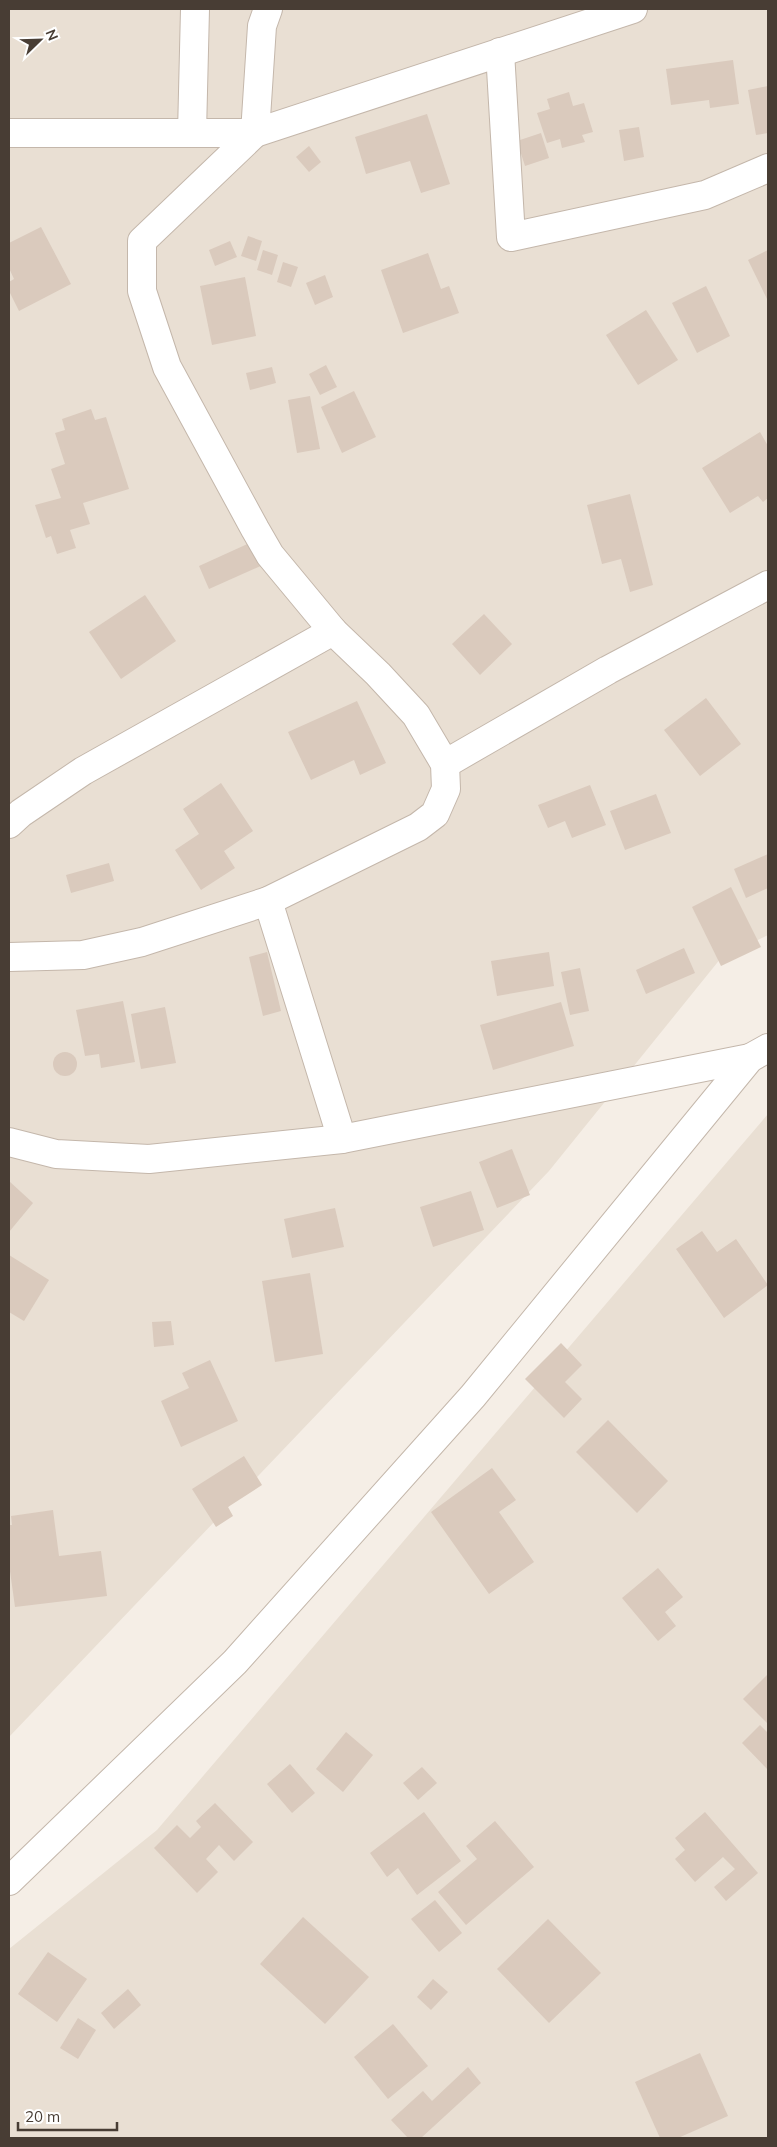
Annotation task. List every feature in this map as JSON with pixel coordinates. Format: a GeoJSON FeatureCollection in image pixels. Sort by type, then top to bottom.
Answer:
{"type":"FeatureCollection","features":[{"type":"Feature","properties":{"kind":"street"},"geometry":{"type":"LineString","coordinates":[[192,133],[195,9]]}},
{"type":"Feature","properties":{"kind":"street"},"geometry":{"type":"LineString","coordinates":[[9,957],[83,955],[142,942],[268,901],[424,823],[435,814],[446,789],[445,764],[416,715],[378,674],[333,631],[270,555],[167,367],[142,291],[142,241],[256,133],[262,26],[268,9]]}},
{"type":"Feature","properties":{"kind":"street"},"geometry":{"type":"LineString","coordinates":[[9,133],[256,133],[633,9]]}},
{"type":"Feature","properties":{"kind":"street"},"geometry":{"type":"LineString","coordinates":[[500,52],[511,237],[705,195],[768,168]]}},
{"type":"Feature","properties":{"kind":"street"},"geometry":{"type":"LineString","coordinates":[[9,153],[56,133]]}},
{"type":"Feature","properties":{"kind":"street"},"geometry":{"type":"LineString","coordinates":[[445,764],[608,670],[768,585]]}},
{"type":"Feature","properties":{"kind":"street"},"geometry":{"type":"LineString","coordinates":[[9,824],[21,813],[82,771],[333,631]]}},
{"type":"Feature","properties":{"kind":"street"},"geometry":{"type":"LineString","coordinates":[[268,901],[342,1139]]}},
{"type":"Feature","properties":{"kind":"street"},"geometry":{"type":"LineString","coordinates":[[9,1142],[56,1154],[148,1159],[342,1139],[759,1053]]}},
{"type":"Feature","properties":{"kind":"street"},"geometry":{"type":"LineString","coordinates":[[9,1881],[235,1662],[472,1396],[759,1053]]}},
{"type":"Feature","properties":{"kind":"shaded area"},"geometry":{"type":"Polygon","coordinates":[[[9,9],[768,9],[768,935],[721,958],[549,1171],[9,1737],[9,9]]]}},
{"type":"Feature","properties":{"kind":"shaded area"},"geometry":{"type":"Polygon","coordinates":[[[768,1114],[768,2138],[9,2138],[9,1949],[157,1830],[768,1114]]]}},
{"type":"Feature","properties":{"kind":"building"},"geometry":{"type":"Polygon","coordinates":[[[733,60],[739,104],[710,108],[709,100],[671,105],[666,69],[733,60]]]}},
{"type":"Feature","properties":{"kind":"building"},"geometry":{"type":"Polygon","coordinates":[[[768,86],[768,133],[756,135],[748,90],[768,86]]]}},
{"type":"Feature","properties":{"kind":"building"},"geometry":{"type":"Polygon","coordinates":[[[569,92],[573,106],[584,103],[593,132],[582,135],[585,142],[562,148],[560,139],[547,143],[537,113],[550,109],[547,99],[569,92]]]}},
{"type":"Feature","properties":{"kind":"building"},"geometry":{"type":"Polygon","coordinates":[[[427,114],[450,184],[421,193],[410,161],[366,174],[355,137],[427,114]]]}},
{"type":"Feature","properties":{"kind":"building"},"geometry":{"type":"Polygon","coordinates":[[[639,127],[644,157],[624,161],[619,130],[639,127]]]}},
{"type":"Feature","properties":{"kind":"building"},"geometry":{"type":"Polygon","coordinates":[[[541,133],[549,158],[525,166],[517,141],[541,133]]]}},
{"type":"Feature","properties":{"kind":"building"},"geometry":{"type":"Polygon","coordinates":[[[309,146],[321,162],[309,172],[296,157],[309,146]]]}},
{"type":"Feature","properties":{"kind":"building"},"geometry":{"type":"Polygon","coordinates":[[[41,227],[71,284],[19,311],[9,291],[9,282],[14,279],[9,268],[9,243],[41,227]]]}},
{"type":"Feature","properties":{"kind":"building"},"geometry":{"type":"Polygon","coordinates":[[[248,236],[262,241],[256,261],[241,256],[248,236]]]}},
{"type":"Feature","properties":{"kind":"building"},"geometry":{"type":"Polygon","coordinates":[[[230,241],[237,257],[215,266],[209,250],[230,241]]]}},
{"type":"Feature","properties":{"kind":"building"},"geometry":{"type":"Polygon","coordinates":[[[263,250],[278,255],[272,275],[257,270],[263,250]]]}},
{"type":"Feature","properties":{"kind":"building"},"geometry":{"type":"Polygon","coordinates":[[[768,250],[768,301],[748,260],[768,250]]]}},
{"type":"Feature","properties":{"kind":"building"},"geometry":{"type":"Polygon","coordinates":[[[428,253],[441,289],[449,286],[459,313],[403,333],[381,270],[428,253]]]}},
{"type":"Feature","properties":{"kind":"building"},"geometry":{"type":"Polygon","coordinates":[[[283,262],[298,267],[291,287],[277,282],[283,262]]]}},
{"type":"Feature","properties":{"kind":"building"},"geometry":{"type":"Polygon","coordinates":[[[325,275],[333,297],[315,305],[306,283],[325,275]]]}},
{"type":"Feature","properties":{"kind":"building"},"geometry":{"type":"Polygon","coordinates":[[[245,277],[256,336],[212,345],[200,286],[245,277]]]}},
{"type":"Feature","properties":{"kind":"building"},"geometry":{"type":"Polygon","coordinates":[[[706,286],[730,336],[697,353],[672,303],[706,286]]]}},
{"type":"Feature","properties":{"kind":"building"},"geometry":{"type":"Polygon","coordinates":[[[646,310],[678,360],[638,385],[606,335],[646,310]]]}},
{"type":"Feature","properties":{"kind":"building"},"geometry":{"type":"Polygon","coordinates":[[[326,365],[337,387],[320,395],[309,374],[326,365]]]}},
{"type":"Feature","properties":{"kind":"building"},"geometry":{"type":"Polygon","coordinates":[[[272,367],[276,383],[250,390],[246,373],[272,367]]]}},
{"type":"Feature","properties":{"kind":"building"},"geometry":{"type":"Polygon","coordinates":[[[354,391],[376,437],[342,453],[321,407],[354,391]]]}},
{"type":"Feature","properties":{"kind":"building"},"geometry":{"type":"Polygon","coordinates":[[[310,396],[320,449],[297,453],[288,400],[310,396]]]}},
{"type":"Feature","properties":{"kind":"building"},"geometry":{"type":"Polygon","coordinates":[[[91,409],[95,420],[106,417],[129,489],[83,503],[90,524],[70,530],[76,548],[57,554],[51,536],[46,538],[35,505],[61,498],[51,469],[65,464],[55,433],[65,430],[62,419],[91,409]]]}},
{"type":"Feature","properties":{"kind":"building"},"geometry":{"type":"Polygon","coordinates":[[[760,432],[768,446],[768,498],[763,502],[758,496],[730,513],[702,468],[760,432]]]}},
{"type":"Feature","properties":{"kind":"building"},"geometry":{"type":"Polygon","coordinates":[[[630,494],[653,585],[630,592],[621,559],[602,564],[587,505],[630,494]]]}},
{"type":"Feature","properties":{"kind":"building"},"geometry":{"type":"Polygon","coordinates":[[[254,541],[265,564],[209,589],[199,566],[254,541]]]}},
{"type":"Feature","properties":{"kind":"building"},"geometry":{"type":"Polygon","coordinates":[[[145,595],[176,641],[121,679],[89,632],[145,595]]]}},
{"type":"Feature","properties":{"kind":"building"},"geometry":{"type":"Polygon","coordinates":[[[484,614],[512,644],[480,675],[452,644],[484,614]]]}},
{"type":"Feature","properties":{"kind":"building"},"geometry":{"type":"Polygon","coordinates":[[[706,698],[741,744],[700,776],[664,730],[706,698]]]}},
{"type":"Feature","properties":{"kind":"building"},"geometry":{"type":"Polygon","coordinates":[[[357,701],[386,763],[360,775],[354,760],[311,780],[288,732],[357,701]]]}},
{"type":"Feature","properties":{"kind":"building"},"geometry":{"type":"Polygon","coordinates":[[[221,783],[253,831],[224,851],[235,868],[201,890],[175,850],[199,834],[183,809],[221,783]]]}},
{"type":"Feature","properties":{"kind":"building"},"geometry":{"type":"Polygon","coordinates":[[[590,785],[606,825],[572,838],[565,821],[548,828],[538,805],[590,785]]]}},
{"type":"Feature","properties":{"kind":"building"},"geometry":{"type":"Polygon","coordinates":[[[656,794],[671,833],[625,850],[610,811],[656,794]]]}},
{"type":"Feature","properties":{"kind":"building"},"geometry":{"type":"Polygon","coordinates":[[[768,854],[768,888],[746,898],[734,869],[768,854]]]}},
{"type":"Feature","properties":{"kind":"building"},"geometry":{"type":"Polygon","coordinates":[[[109,863],[114,881],[71,893],[66,875],[109,863]]]}},
{"type":"Feature","properties":{"kind":"building"},"geometry":{"type":"Polygon","coordinates":[[[731,887],[761,947],[721,966],[692,907],[731,887]]]}},
{"type":"Feature","properties":{"kind":"building"},"geometry":{"type":"Polygon","coordinates":[[[684,948],[695,973],[646,994],[636,970],[684,948]]]}},
{"type":"Feature","properties":{"kind":"building"},"geometry":{"type":"Polygon","coordinates":[[[267,952],[281,1011],[263,1016],[249,957],[267,952]]]}},
{"type":"Feature","properties":{"kind":"building"},"geometry":{"type":"Polygon","coordinates":[[[549,952],[554,986],[497,996],[491,961],[549,952]]]}},
{"type":"Feature","properties":{"kind":"building"},"geometry":{"type":"Polygon","coordinates":[[[580,968],[589,1011],[570,1015],[561,972],[580,968]]]}},
{"type":"Feature","properties":{"kind":"building"},"geometry":{"type":"Polygon","coordinates":[[[123,1001],[135,1062],[101,1068],[99,1054],[85,1056],[76,1010],[123,1001]]]}},
{"type":"Feature","properties":{"kind":"building"},"geometry":{"type":"Polygon","coordinates":[[[561,1002],[574,1046],[493,1070],[480,1025],[561,1002]]]}},
{"type":"Feature","properties":{"kind":"building"},"geometry":{"type":"Polygon","coordinates":[[[165,1007],[176,1063],[141,1069],[131,1014],[165,1007]]]}},
{"type":"Feature","properties":{"kind":"building"},"geometry":{"type":"Polygon","coordinates":[[[65,1052],[74,1055],[77,1064],[74,1073],[65,1076],[56,1073],[53,1064],[56,1055],[65,1052]]]}},
{"type":"Feature","properties":{"kind":"building"},"geometry":{"type":"Polygon","coordinates":[[[512,1149],[530,1195],[497,1208],[479,1162],[512,1149]]]}},
{"type":"Feature","properties":{"kind":"building"},"geometry":{"type":"Polygon","coordinates":[[[9,1181],[33,1203],[9,1232],[9,1181]]]}},
{"type":"Feature","properties":{"kind":"building"},"geometry":{"type":"Polygon","coordinates":[[[471,1191],[484,1230],[433,1247],[420,1207],[471,1191]]]}},
{"type":"Feature","properties":{"kind":"building"},"geometry":{"type":"Polygon","coordinates":[[[335,1208],[344,1247],[292,1258],[284,1219],[335,1208]]]}},
{"type":"Feature","properties":{"kind":"building"},"geometry":{"type":"Polygon","coordinates":[[[702,1231],[717,1252],[736,1239],[768,1285],[724,1318],[676,1249],[702,1231]]]}},
{"type":"Feature","properties":{"kind":"building"},"geometry":{"type":"Polygon","coordinates":[[[9,1255],[49,1280],[24,1321],[9,1312],[9,1255]]]}},
{"type":"Feature","properties":{"kind":"building"},"geometry":{"type":"Polygon","coordinates":[[[310,1273],[323,1354],[275,1362],[262,1281],[310,1273]]]}},
{"type":"Feature","properties":{"kind":"building"},"geometry":{"type":"Polygon","coordinates":[[[171,1321],[174,1345],[154,1347],[152,1322],[171,1321]]]}},
{"type":"Feature","properties":{"kind":"building"},"geometry":{"type":"Polygon","coordinates":[[[561,1343],[582,1365],[565,1382],[582,1399],[564,1418],[525,1379],[561,1343]]]}},
{"type":"Feature","properties":{"kind":"building"},"geometry":{"type":"Polygon","coordinates":[[[210,1360],[238,1421],[181,1447],[161,1401],[189,1388],[182,1373],[210,1360]]]}},
{"type":"Feature","properties":{"kind":"building"},"geometry":{"type":"Polygon","coordinates":[[[608,1420],[668,1481],[637,1513],[576,1452],[608,1420]]]}},
{"type":"Feature","properties":{"kind":"building"},"geometry":{"type":"Polygon","coordinates":[[[244,1456],[262,1485],[228,1507],[233,1516],[216,1527],[192,1489],[244,1456]]]}},
{"type":"Feature","properties":{"kind":"building"},"geometry":{"type":"Polygon","coordinates":[[[492,1468],[516,1500],[499,1512],[534,1562],[489,1594],[431,1512],[492,1468]]]}},
{"type":"Feature","properties":{"kind":"building"},"geometry":{"type":"Polygon","coordinates":[[[53,1510],[59,1556],[101,1551],[107,1596],[15,1607],[9,1564],[9,1525],[12,1525],[11,1516],[53,1510]]]}},
{"type":"Feature","properties":{"kind":"building"},"geometry":{"type":"Polygon","coordinates":[[[658,1568],[683,1597],[665,1612],[676,1626],[658,1641],[622,1598],[658,1568]]]}},
{"type":"Feature","properties":{"kind":"building"},"geometry":{"type":"Polygon","coordinates":[[[768,1674],[768,1724],[743,1699],[768,1674]]]}},
{"type":"Feature","properties":{"kind":"building"},"geometry":{"type":"Polygon","coordinates":[[[760,1725],[768,1733],[768,1770],[742,1743],[760,1725]]]}},
{"type":"Feature","properties":{"kind":"building"},"geometry":{"type":"Polygon","coordinates":[[[346,1732],[373,1755],[343,1792],[316,1769],[346,1732]]]}},
{"type":"Feature","properties":{"kind":"building"},"geometry":{"type":"Polygon","coordinates":[[[290,1764],[315,1793],[292,1813],[267,1784],[290,1764]]]}},
{"type":"Feature","properties":{"kind":"building"},"geometry":{"type":"Polygon","coordinates":[[[422,1767],[437,1783],[418,1800],[403,1783],[422,1767]]]}},
{"type":"Feature","properties":{"kind":"building"},"geometry":{"type":"Polygon","coordinates":[[[215,1803],[253,1842],[234,1861],[219,1845],[206,1859],[218,1872],[197,1893],[154,1848],[177,1825],[190,1838],[201,1827],[196,1821],[215,1803]]]}},
{"type":"Feature","properties":{"kind":"building"},"geometry":{"type":"Polygon","coordinates":[[[424,1812],[461,1861],[417,1895],[398,1868],[387,1877],[370,1853],[424,1812]]]}},
{"type":"Feature","properties":{"kind":"building"},"geometry":{"type":"Polygon","coordinates":[[[705,1812],[758,1873],[726,1901],[714,1887],[735,1869],[723,1857],[695,1882],[675,1859],[685,1850],[675,1838],[705,1812]]]}},
{"type":"Feature","properties":{"kind":"building"},"geometry":{"type":"Polygon","coordinates":[[[495,1821],[534,1867],[466,1925],[438,1892],[477,1859],[466,1846],[495,1821]]]}},
{"type":"Feature","properties":{"kind":"building"},"geometry":{"type":"Polygon","coordinates":[[[435,1900],[462,1933],[439,1952],[411,1919],[435,1900]]]}},
{"type":"Feature","properties":{"kind":"building"},"geometry":{"type":"Polygon","coordinates":[[[303,1917],[369,1977],[325,2024],[260,1964],[303,1917]]]}},
{"type":"Feature","properties":{"kind":"building"},"geometry":{"type":"Polygon","coordinates":[[[548,1919],[601,1973],[549,2023],[497,1969],[548,1919]]]}},
{"type":"Feature","properties":{"kind":"building"},"geometry":{"type":"Polygon","coordinates":[[[48,1952],[87,1979],[57,2022],[18,1994],[48,1952]]]}},
{"type":"Feature","properties":{"kind":"building"},"geometry":{"type":"Polygon","coordinates":[[[433,1979],[448,1992],[431,2010],[417,1997],[433,1979]]]}},
{"type":"Feature","properties":{"kind":"building"},"geometry":{"type":"Polygon","coordinates":[[[128,1989],[141,2005],[114,2029],[101,2013],[128,1989]]]}},
{"type":"Feature","properties":{"kind":"building"},"geometry":{"type":"Polygon","coordinates":[[[78,2018],[96,2030],[78,2059],[60,2048],[78,2018]]]}},
{"type":"Feature","properties":{"kind":"building"},"geometry":{"type":"Polygon","coordinates":[[[393,2024],[428,2066],[388,2099],[354,2057],[393,2024]]]}},
{"type":"Feature","properties":{"kind":"building"},"geometry":{"type":"Polygon","coordinates":[[[700,2053],[728,2116],[678,2138],[660,2138],[635,2082],[700,2053]]]}},
{"type":"Feature","properties":{"kind":"building"},"geometry":{"type":"Polygon","coordinates":[[[468,2067],[481,2083],[421,2138],[408,2138],[391,2120],[423,2091],[432,2101],[468,2067]]]}}]}
